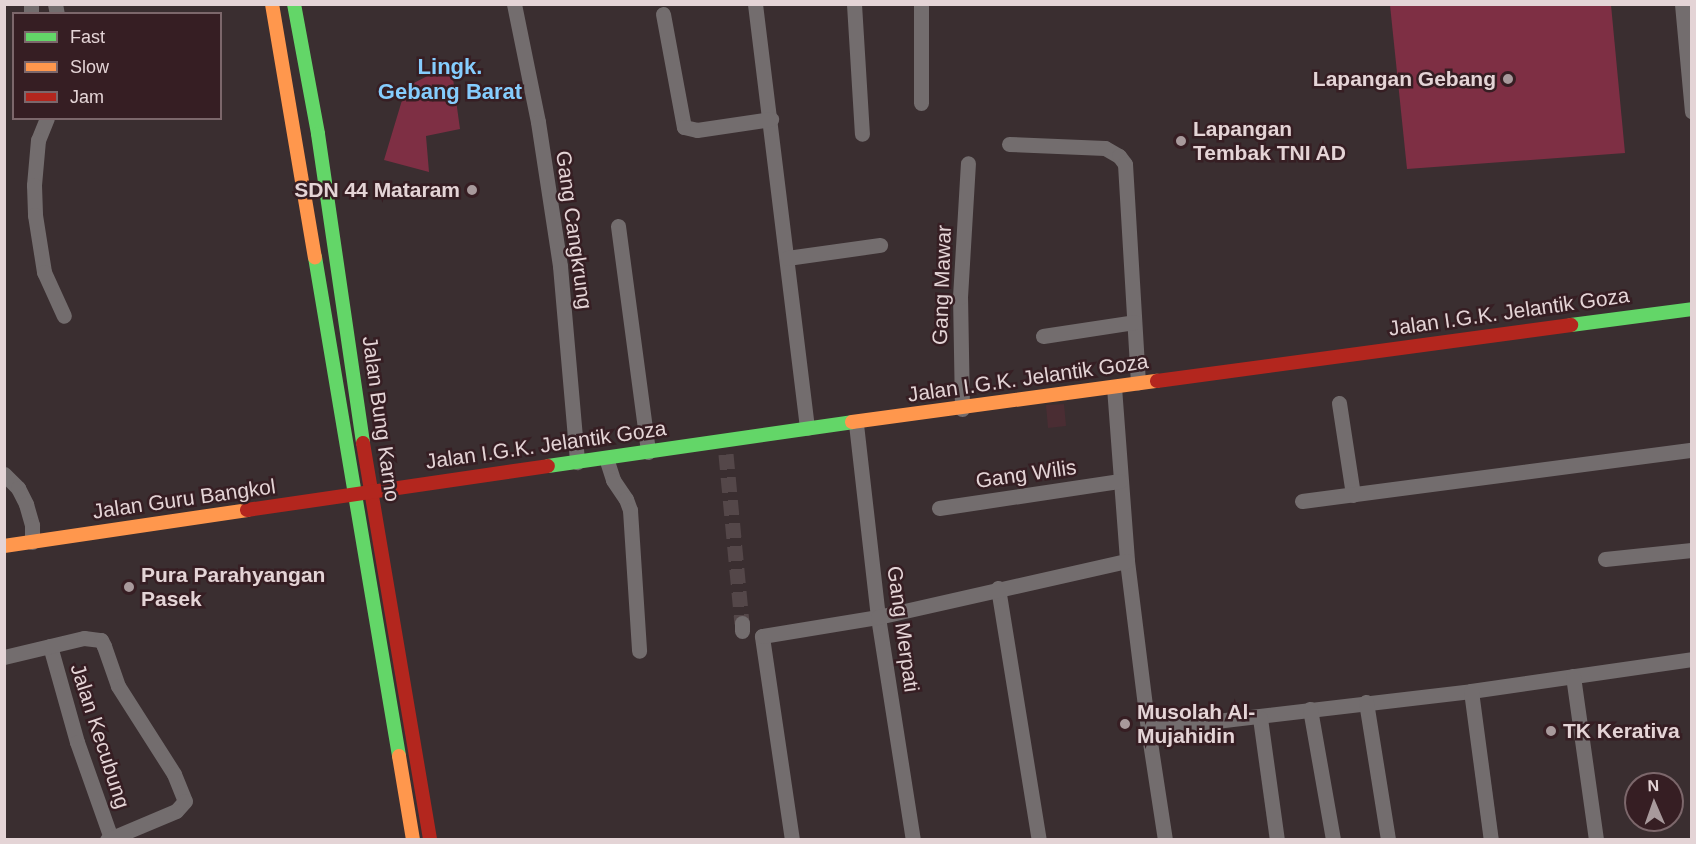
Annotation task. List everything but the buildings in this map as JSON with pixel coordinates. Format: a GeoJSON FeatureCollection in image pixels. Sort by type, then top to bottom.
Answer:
{"type":"FeatureCollection","features":[{"type":"Feature","properties":{"kind":"main road"},"geometry":{"type":"LineString","coordinates":[[272,4],[413,840]]}},
{"type":"Feature","properties":{"kind":"main road","name":"Jalan Bung Karno"},"geometry":{"type":"LineString","coordinates":[[294,4],[313,107],[370,492],[430,840]]}},
{"type":"Feature","properties":{"kind":"main road"},"geometry":{"type":"LineString","coordinates":[[290,111],[313,107]]}},
{"type":"Feature","properties":{"kind":"main road","name":"Jalan I.G.K. Jelantik Goza"},"geometry":{"type":"LineString","coordinates":[[370,492],[648,452],[725,448],[807,429],[1692,309]]}},
{"type":"Feature","properties":{"kind":"main road","name":"Jalan Guru Bangkol"},"geometry":{"type":"LineString","coordinates":[[4,546],[370,492]]}},
{"type":"Feature","properties":{"kind":"street","name":"Gang Cangkrung"},"geometry":{"type":"LineString","coordinates":[[514,4],[538,122],[560,266],[578,462]]}},
{"type":"Feature","properties":{"kind":"street"},"geometry":{"type":"LineString","coordinates":[[755,4],[771,119],[807,429]]}},
{"type":"Feature","properties":{"kind":"street"},"geometry":{"type":"LineString","coordinates":[[854,4],[862,134]]}},
{"type":"Feature","properties":{"kind":"street"},"geometry":{"type":"LineString","coordinates":[[921,4],[921,103]]}},
{"type":"Feature","properties":{"kind":"street"},"geometry":{"type":"LineString","coordinates":[[1682,4],[1692,111]]}},
{"type":"Feature","properties":{"kind":"street"},"geometry":{"type":"LineString","coordinates":[[663,14],[684,127],[698,130],[771,119]]}},
{"type":"Feature","properties":{"kind":"street"},"geometry":{"type":"LineString","coordinates":[[46,120],[38,140],[34,184],[35,215],[44,272],[64,316]]}},
{"type":"Feature","properties":{"kind":"street"},"geometry":{"type":"LineString","coordinates":[[1009,144],[1105,148],[1119,156],[1125,164],[1138,383]]}},
{"type":"Feature","properties":{"kind":"street","name":"Gang Mawar"},"geometry":{"type":"LineString","coordinates":[[962,409],[960,297],[968,162]]}},
{"type":"Feature","properties":{"kind":"street"},"geometry":{"type":"LineString","coordinates":[[618,226],[648,452]]}},
{"type":"Feature","properties":{"kind":"street"},"geometry":{"type":"LineString","coordinates":[[786,258],[880,245]]}},
{"type":"Feature","properties":{"kind":"street"},"geometry":{"type":"LineString","coordinates":[[1043,336],[1134,322]]}},
{"type":"Feature","properties":{"kind":"street"},"geometry":{"type":"LineString","coordinates":[[1114,387],[1127,561],[1148,729],[1165,840]]}},
{"type":"Feature","properties":{"kind":"street"},"geometry":{"type":"LineString","coordinates":[[1339,403],[1353,495]]}},
{"type":"Feature","properties":{"kind":"street","name":"Gang Merpati"},"geometry":{"type":"LineString","coordinates":[[856,424],[879,617],[913,840]]}},
{"type":"Feature","properties":{"kind":"street"},"geometry":{"type":"LineString","coordinates":[[1302,501],[1692,450]]}},
{"type":"Feature","properties":{"kind":"street"},"geometry":{"type":"LineString","coordinates":[[606,458],[613,480],[626,499],[630,510],[639,651]]}},
{"type":"Feature","properties":{"kind":"street"},"geometry":{"type":"LineString","coordinates":[[4,474],[18,488],[26,504],[32,525],[32,542]]}},
{"type":"Feature","properties":{"kind":"street","name":"Gang Wilis"},"geometry":{"type":"LineString","coordinates":[[939,508],[1120,481]]}},
{"type":"Feature","properties":{"kind":"street"},"geometry":{"type":"LineString","coordinates":[[1605,559],[1692,550]]}},
{"type":"Feature","properties":{"kind":"street"},"geometry":{"type":"LineString","coordinates":[[792,840],[762,636],[879,617],[998,588],[1127,561]]}},
{"type":"Feature","properties":{"kind":"street"},"geometry":{"type":"LineString","coordinates":[[998,588],[1039,840]]}},
{"type":"Feature","properties":{"kind":"street","name":"Jalan Kecubung"},"geometry":{"type":"LineString","coordinates":[[4,657],[50,646],[84,638],[101,640],[118,686],[174,774],[185,801],[176,811],[109,839],[77,742],[50,646]]}},
{"type":"Feature","properties":{"kind":"street"},"geometry":{"type":"LineString","coordinates":[[1148,729],[1260,718],[1311,709],[1471,691],[1692,659]]}},
{"type":"Feature","properties":{"kind":"street"},"geometry":{"type":"LineString","coordinates":[[1573,676],[1596,840]]}},
{"type":"Feature","properties":{"kind":"street"},"geometry":{"type":"LineString","coordinates":[[1471,691],[1491,840]]}},
{"type":"Feature","properties":{"kind":"street"},"geometry":{"type":"LineString","coordinates":[[1366,702],[1388,840]]}},
{"type":"Feature","properties":{"kind":"street"},"geometry":{"type":"LineString","coordinates":[[1311,709],[1333,840]]}},
{"type":"Feature","properties":{"kind":"street"},"geometry":{"type":"LineString","coordinates":[[1260,718],[1276,840]]}},
{"type":"Feature","properties":{"kind":"shaded area","name":"Lapangan Gebang"},"geometry":{"type":"Polygon","coordinates":[[[1390,5],[1611,5],[1625,153],[1407,169],[1390,5]]]}},
{"type":"Feature","properties":{"kind":"shaded area"},"geometry":{"type":"Polygon","coordinates":[[[451,64],[460,129],[426,136],[429,172],[384,160],[406,87],[451,64]]]}},
{"type":"Feature","properties":{"kind":"shaded area"},"geometry":{"type":"Polygon","coordinates":[[[1064,404],[1066,426],[1048,428],[1046,405],[1064,404]]]}},
{"type":"Feature","properties":{"kind":"tunnel"},"geometry":{"type":"LineString","coordinates":[[726,454],[742,623]]}},
{"type":"Feature","properties":{"kind":"traffic: fast"},"geometry":{"type":"LineString","coordinates":[[294,4],[318,134],[363,443]]}},
{"type":"Feature","properties":{"kind":"traffic: fast"},"geometry":{"type":"LineString","coordinates":[[315,257],[399,756]]}},
{"type":"Feature","properties":{"kind":"traffic: fast"},"geometry":{"type":"LineString","coordinates":[[1571,325],[1692,309]]}},
{"type":"Feature","properties":{"kind":"traffic: fast"},"geometry":{"type":"LineString","coordinates":[[548,466],[852,422]]}},
{"type":"Feature","properties":{"kind":"traffic: slow"},"geometry":{"type":"LineString","coordinates":[[272,4],[315,257]]}},
{"type":"Feature","properties":{"kind":"traffic: slow"},"geometry":{"type":"LineString","coordinates":[[852,422],[1157,381]]}},
{"type":"Feature","properties":{"kind":"traffic: slow"},"geometry":{"type":"LineString","coordinates":[[4,546],[247,510]]}},
{"type":"Feature","properties":{"kind":"traffic: slow"},"geometry":{"type":"LineString","coordinates":[[399,756],[413,840]]}},
{"type":"Feature","properties":{"kind":"traffic: jam"},"geometry":{"type":"LineString","coordinates":[[1157,381],[1571,325]]}},
{"type":"Feature","properties":{"kind":"traffic: jam"},"geometry":{"type":"LineString","coordinates":[[363,443],[430,840]]}},
{"type":"Feature","properties":{"kind":"traffic: jam"},"geometry":{"type":"LineString","coordinates":[[247,510],[548,466]]}},
{"type":"Feature","properties":{"kind":"place","name":"Lapangan Gebang"},"geometry":{"type":"Point","coordinates":[1508,79]}},
{"type":"Feature","properties":{"kind":"place","name":"Lapangan Tembak TNI AD"},"geometry":{"type":"Point","coordinates":[1181,141]}},
{"type":"Feature","properties":{"kind":"place","name":"SDN 44 Mataram"},"geometry":{"type":"Point","coordinates":[472,190]}},
{"type":"Feature","properties":{"kind":"place","name":"Pura Parahyangan Pasek"},"geometry":{"type":"Point","coordinates":[129,587]}},
{"type":"Feature","properties":{"kind":"place","name":"Musolah Al- Mujahidin"},"geometry":{"type":"Point","coordinates":[1125,724]}},
{"type":"Feature","properties":{"kind":"place","name":"TK Kerativa"},"geometry":{"type":"Point","coordinates":[1551,731]}},
{"type":"Feature","properties":{"kind":"district","name":"Lingk. Gebang Barat"},"geometry":{"type":"Point","coordinates":[450,78]}}]}
